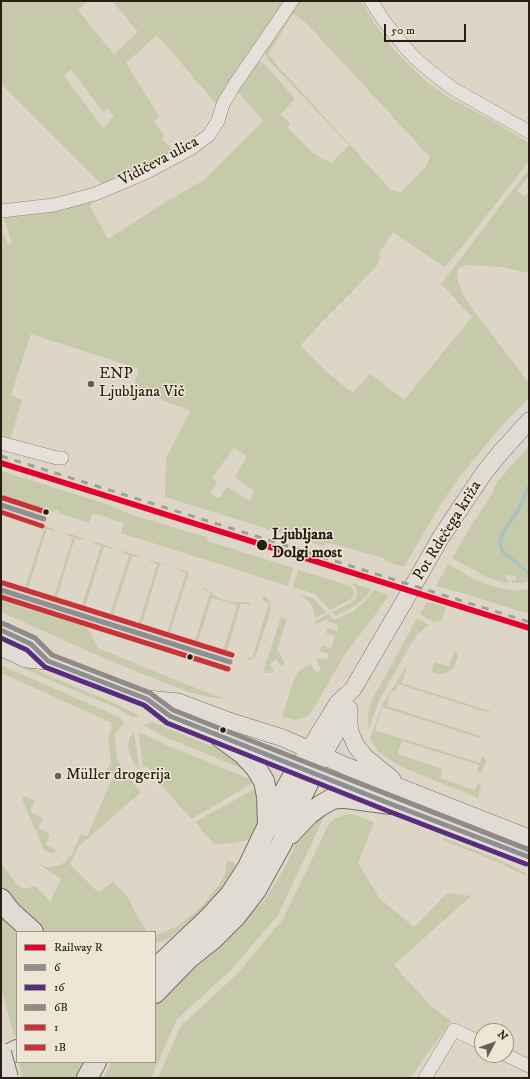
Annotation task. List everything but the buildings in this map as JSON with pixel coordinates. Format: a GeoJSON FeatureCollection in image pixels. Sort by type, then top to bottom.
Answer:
{"type":"FeatureCollection","features":[{"type":"Feature","properties":{"kind":"highway"},"geometry":{"type":"LineString","coordinates":[[220,737],[243,754],[256,768],[264,781],[267,796],[268,827]]}},
{"type":"Feature","properties":{"kind":"highway"},"geometry":{"type":"LineString","coordinates":[[156,969],[209,918],[230,895],[247,869],[283,794],[305,770]]}},
{"type":"Feature","properties":{"kind":"highway"},"geometry":{"type":"LineString","coordinates":[[156,992],[188,959],[213,939],[236,916],[256,890],[282,843],[299,802],[305,770]]}},
{"type":"Feature","properties":{"kind":"highway"},"geometry":{"type":"LineString","coordinates":[[282,843],[309,814],[332,800],[346,798],[391,804]]}},
{"type":"Feature","properties":{"kind":"highway"},"geometry":{"type":"LineString","coordinates":[[1,899],[11,912],[32,931]]}},
{"type":"Feature","properties":{"kind":"highway"},"geometry":{"type":"LineString","coordinates":[[156,954],[188,939]]}},
{"type":"Feature","properties":{"kind":"highway"},"geometry":{"type":"LineString","coordinates":[[156,970],[188,959]]}},
{"type":"Feature","properties":{"kind":"highway"},"geometry":{"type":"LineString","coordinates":[[1,1058],[16,1050]]}},
{"type":"Feature","properties":{"kind":"highway"},"geometry":{"type":"LineString","coordinates":[[1,1053],[8,1078]]}},
{"type":"Feature","properties":{"kind":"highway"},"geometry":{"type":"LineString","coordinates":[[87,1078],[95,1063]]}},
{"type":"Feature","properties":{"kind":"main road","name":"Pot Rdečega križa"},"geometry":{"type":"LineString","coordinates":[[317,753],[338,703],[353,689],[460,507],[500,453],[529,421]]}},
{"type":"Feature","properties":{"kind":"main road"},"geometry":{"type":"LineString","coordinates":[[1,630],[31,644],[48,661]]}},
{"type":"Feature","properties":{"kind":"main road"},"geometry":{"type":"LineString","coordinates":[[1,647],[26,659],[48,661],[147,699],[170,716],[220,737],[529,857]]}},
{"type":"Feature","properties":{"kind":"main road","name":"Pot Rdečega križa"},"geometry":{"type":"LineString","coordinates":[[317,753],[349,709],[353,689]]}},
{"type":"Feature","properties":{"kind":"main road"},"geometry":{"type":"LineString","coordinates":[[147,699],[178,702],[226,720],[283,738],[348,767],[529,838]]}},
{"type":"Feature","properties":{"kind":"main road"},"geometry":{"type":"LineString","coordinates":[[349,709],[350,732],[359,750],[365,757],[406,790]]}},
{"type":"Feature","properties":{"kind":"main road"},"geometry":{"type":"LineString","coordinates":[[305,770],[317,753]]}},
{"type":"Feature","properties":{"kind":"street","name":"Vidičeva ulica"},"geometry":{"type":"LineString","coordinates":[[1,211],[54,205],[95,194],[145,173],[190,148],[209,135],[218,121],[223,104],[235,84],[292,1]]}},
{"type":"Feature","properties":{"kind":"street"},"geometry":{"type":"LineString","coordinates":[[371,1],[384,21],[404,46],[430,71],[452,88],[529,132]]}},
{"type":"Feature","properties":{"kind":"street"},"geometry":{"type":"LineString","coordinates":[[1,443],[62,458]]}},
{"type":"Feature","properties":{"kind":"street"},"geometry":{"type":"LineString","coordinates":[[425,1078],[454,1030],[474,1039]]}},
{"type":"Feature","properties":{"kind":"street"},"geometry":{"type":"LineString","coordinates":[[514,1059],[529,1066]]}},
{"type":"Feature","properties":{"kind":"green space"},"geometry":{"type":"Polygon","coordinates":[[[1,1],[87,1],[78,10],[114,55],[138,32],[112,1],[288,1],[218,106],[157,35],[126,63],[159,116],[154,122],[164,134],[163,140],[175,153],[103,186],[1,84],[1,1]],[[71,69],[64,76],[103,128],[110,122],[109,120],[114,117],[108,108],[103,112],[71,69]]]}},
{"type":"Feature","properties":{"kind":"green space"},"geometry":{"type":"Polygon","coordinates":[[[297,1],[361,1],[375,24],[392,47],[427,82],[446,96],[484,116],[529,143],[529,161],[462,247],[444,267],[393,232],[379,254],[380,259],[376,267],[301,345],[328,373],[353,393],[370,374],[404,400],[472,317],[441,284],[529,169],[529,176],[517,191],[524,197],[529,191],[529,273],[501,267],[466,265],[459,268],[457,272],[458,281],[463,295],[529,383],[529,397],[504,423],[464,471],[442,502],[404,567],[387,562],[384,558],[330,543],[326,543],[323,546],[165,497],[166,458],[190,411],[133,388],[139,369],[31,334],[11,395],[22,400],[10,440],[1,438],[1,227],[8,245],[12,243],[3,217],[94,199],[90,207],[108,239],[156,208],[204,180],[263,121],[236,89],[258,59],[292,95],[294,100],[280,115],[290,123],[288,128],[314,154],[331,163],[349,145],[269,61],[264,50],[297,1]],[[292,15],[268,55],[391,190],[401,193],[427,165],[430,157],[307,24],[296,15],[292,15]],[[234,448],[212,478],[217,482],[210,494],[219,498],[227,487],[250,501],[254,491],[235,477],[247,456],[234,448]]]}},
{"type":"Feature","properties":{"kind":"green space"},"geometry":{"type":"Polygon","coordinates":[[[529,446],[529,581],[512,583],[512,580],[516,580],[516,576],[506,575],[506,580],[509,580],[509,583],[500,582],[485,576],[452,558],[490,498],[497,482],[529,446]]]}},
{"type":"Feature","properties":{"kind":"green space"},"geometry":{"type":"Polygon","coordinates":[[[1,471],[107,504],[132,515],[206,537],[208,541],[293,568],[288,586],[121,533],[124,523],[93,513],[89,523],[58,513],[59,511],[55,509],[54,512],[8,498],[7,502],[1,500],[1,471]]]}},
{"type":"Feature","properties":{"kind":"green space"},"geometry":{"type":"Polygon","coordinates":[[[38,524],[54,529],[55,531],[47,529],[27,591],[35,594],[33,595],[17,590],[17,588],[24,591],[44,528],[36,525],[38,524]]]}},
{"type":"Feature","properties":{"kind":"green space"},"geometry":{"type":"Polygon","coordinates":[[[65,534],[83,538],[83,540],[75,538],[56,600],[63,603],[62,604],[45,599],[45,597],[53,599],[73,537],[65,534]]]}},
{"type":"Feature","properties":{"kind":"green space"},"geometry":{"type":"Polygon","coordinates":[[[95,542],[111,547],[112,549],[104,547],[84,609],[92,612],[90,613],[73,607],[81,608],[101,546],[93,543],[95,542]]]}},
{"type":"Feature","properties":{"kind":"green space"},"geometry":{"type":"Polygon","coordinates":[[[123,551],[139,556],[140,558],[132,556],[112,618],[120,621],[119,622],[102,617],[101,615],[109,617],[129,555],[121,552],[123,551]]]}},
{"type":"Feature","properties":{"kind":"green space"},"geometry":{"type":"Polygon","coordinates":[[[151,560],[168,566],[160,564],[141,627],[148,630],[147,631],[131,626],[130,624],[138,626],[157,564],[150,561],[151,560]]]}},
{"type":"Feature","properties":{"kind":"green space"},"geometry":{"type":"Polygon","coordinates":[[[448,564],[472,578],[492,586],[515,591],[529,589],[529,614],[436,586],[448,564]]]}},
{"type":"Feature","properties":{"kind":"green space"},"geometry":{"type":"Polygon","coordinates":[[[180,569],[189,572],[169,636],[177,639],[175,640],[159,635],[158,633],[166,635],[186,573],[178,570],[180,569]]]}},
{"type":"Feature","properties":{"kind":"green space"},"geometry":{"type":"Polygon","coordinates":[[[298,570],[350,586],[354,591],[353,597],[330,610],[315,594],[293,587],[298,570]]]}},
{"type":"Feature","properties":{"kind":"green space"},"geometry":{"type":"Polygon","coordinates":[[[348,582],[371,589],[367,596],[355,606],[336,616],[332,612],[352,602],[356,598],[356,588],[348,582]]]}},
{"type":"Feature","properties":{"kind":"green space"},"geometry":{"type":"Polygon","coordinates":[[[204,588],[219,598],[232,602],[250,603],[249,605],[241,603],[226,654],[233,657],[232,658],[215,653],[215,651],[222,653],[237,606],[230,603],[212,598],[197,645],[205,648],[203,649],[186,642],[194,644],[210,593],[203,590],[204,588]]]}},
{"type":"Feature","properties":{"kind":"green space"},"geometry":{"type":"Polygon","coordinates":[[[374,590],[389,595],[345,654],[312,711],[307,717],[300,719],[294,720],[282,717],[294,679],[299,671],[311,664],[316,673],[321,670],[317,661],[318,658],[327,660],[329,654],[320,651],[322,645],[331,648],[335,636],[326,633],[327,628],[337,631],[338,625],[329,622],[327,619],[314,625],[314,622],[328,614],[334,620],[352,612],[363,603],[374,590]]]}},
{"type":"Feature","properties":{"kind":"green space"},"geometry":{"type":"Polygon","coordinates":[[[298,594],[313,598],[326,612],[315,618],[311,604],[298,594]]]}},
{"type":"Feature","properties":{"kind":"green space"},"geometry":{"type":"Polygon","coordinates":[[[264,596],[270,601],[271,610],[256,655],[252,659],[247,661],[248,657],[252,658],[269,603],[262,600],[264,596]]]}},
{"type":"Feature","properties":{"kind":"green space"},"geometry":{"type":"Polygon","coordinates":[[[1,601],[86,627],[98,648],[225,699],[208,697],[189,692],[88,651],[1,612],[1,601]]]}},
{"type":"Feature","properties":{"kind":"green space"},"geometry":{"type":"Polygon","coordinates":[[[427,602],[446,607],[442,620],[433,622],[420,614],[427,602]]]}},
{"type":"Feature","properties":{"kind":"green space"},"geometry":{"type":"Polygon","coordinates":[[[281,617],[287,619],[277,649],[285,663],[281,666],[276,659],[270,664],[274,671],[271,673],[264,673],[264,669],[281,617]]]}},
{"type":"Feature","properties":{"kind":"green space"},"geometry":{"type":"Polygon","coordinates":[[[417,618],[429,625],[417,635],[408,649],[379,701],[369,730],[369,708],[373,698],[417,618]]]}},
{"type":"Feature","properties":{"kind":"green space"},"geometry":{"type":"Polygon","coordinates":[[[454,652],[458,653],[458,657],[453,669],[443,674],[433,673],[432,670],[434,662],[449,666],[454,652]]]}},
{"type":"Feature","properties":{"kind":"green space"},"geometry":{"type":"Polygon","coordinates":[[[1,653],[140,716],[133,718],[117,708],[1,658],[1,653]]]}},
{"type":"Feature","properties":{"kind":"green space"},"geometry":{"type":"Polygon","coordinates":[[[408,664],[402,683],[490,711],[489,713],[398,684],[395,691],[391,691],[387,706],[481,736],[480,738],[382,707],[375,730],[480,763],[482,756],[484,757],[486,762],[482,771],[479,773],[477,772],[479,765],[402,741],[397,754],[442,769],[440,778],[475,790],[478,783],[480,784],[481,787],[478,798],[397,764],[384,756],[370,739],[382,705],[408,664]]]}},
{"type":"Feature","properties":{"kind":"green space"},"geometry":{"type":"Polygon","coordinates":[[[1,665],[119,717],[125,723],[115,734],[117,759],[127,776],[141,792],[79,846],[70,864],[98,892],[113,882],[129,899],[146,931],[40,931],[11,904],[1,888],[1,860],[16,884],[24,889],[35,886],[50,902],[61,879],[37,863],[46,867],[52,867],[62,864],[69,856],[71,856],[81,834],[87,836],[114,775],[106,771],[111,763],[108,737],[112,723],[1,673],[1,665]]]}},
{"type":"Feature","properties":{"kind":"green space"},"geometry":{"type":"Polygon","coordinates":[[[152,722],[235,756],[253,773],[163,736],[143,725],[152,722]]]}},
{"type":"Feature","properties":{"kind":"green space"},"geometry":{"type":"Polygon","coordinates":[[[134,732],[140,770],[132,760],[128,747],[129,739],[134,732]]]}},
{"type":"Feature","properties":{"kind":"green space"},"geometry":{"type":"Polygon","coordinates":[[[142,733],[166,745],[255,782],[191,819],[156,779],[155,775],[147,766],[144,768],[143,767],[139,736],[139,734],[142,733]]]}},
{"type":"Feature","properties":{"kind":"green space"},"geometry":{"type":"Polygon","coordinates":[[[259,789],[263,813],[256,836],[235,843],[214,844],[195,822],[253,790],[259,789]]]}},
{"type":"Feature","properties":{"kind":"green space"},"geometry":{"type":"Polygon","coordinates":[[[24,796],[35,801],[30,812],[43,818],[38,828],[50,834],[46,845],[57,850],[55,852],[49,853],[44,850],[22,799],[24,796]]]}},
{"type":"Feature","properties":{"kind":"green space"},"geometry":{"type":"Polygon","coordinates":[[[347,814],[355,815],[374,822],[358,863],[379,898],[414,927],[447,893],[471,896],[394,965],[430,1005],[451,1021],[410,1078],[158,1078],[180,1027],[239,972],[283,919],[329,824],[335,819],[347,814]]]}},
{"type":"Feature","properties":{"kind":"green space"},"geometry":{"type":"Polygon","coordinates":[[[322,817],[322,821],[278,915],[231,970],[177,1019],[151,1078],[103,1078],[111,1063],[156,1063],[156,1002],[185,974],[218,947],[262,903],[287,863],[308,822],[322,817]]]}},
{"type":"Feature","properties":{"kind":"green space"},"geometry":{"type":"Polygon","coordinates":[[[444,838],[502,861],[527,874],[526,876],[500,863],[443,840],[444,838]]]}},
{"type":"Feature","properties":{"kind":"green space"},"geometry":{"type":"Polygon","coordinates":[[[227,861],[233,861],[235,865],[234,872],[227,884],[207,907],[170,938],[156,944],[156,936],[178,926],[200,908],[225,875],[227,861]]]}},
{"type":"Feature","properties":{"kind":"green space"},"geometry":{"type":"Polygon","coordinates":[[[1,908],[23,931],[16,931],[16,1035],[14,1036],[1,988],[1,908]]]}},
{"type":"Feature","properties":{"kind":"green space"},"geometry":{"type":"Polygon","coordinates":[[[18,1063],[90,1063],[81,1078],[23,1078],[18,1063]]]}},
{"type":"Feature","properties":{"kind":"waterway"},"geometry":{"type":"LineString","coordinates":[[529,486],[519,509],[504,531],[500,540],[501,547],[505,554],[529,573]]}},
{"type":"Feature","properties":{"kind":"railway"},"geometry":{"type":"LineString","coordinates":[[1,456],[529,622]]}},
{"type":"Feature","properties":{"kind":"rail line","name":"R"},"geometry":{"type":"LineString","coordinates":[[1,463],[529,628]]}},
{"type":"Feature","properties":{"kind":"transit line","name":"1B"},"geometry":{"type":"LineString","coordinates":[[3,498],[46,512]]}},
{"type":"Feature","properties":{"kind":"transit line","name":"6"},"geometry":{"type":"LineString","coordinates":[[1,505],[44,519]]}},
{"type":"Feature","properties":{"kind":"transit line","name":"1"},"geometry":{"type":"LineString","coordinates":[[1,512],[42,526]]}},
{"type":"Feature","properties":{"kind":"transit line","name":"1B"},"geometry":{"type":"LineString","coordinates":[[3,583],[232,655]]}},
{"type":"Feature","properties":{"kind":"transit line","name":"6"},"geometry":{"type":"LineString","coordinates":[[1,590],[230,662]]}},
{"type":"Feature","properties":{"kind":"transit line","name":"1"},"geometry":{"type":"LineString","coordinates":[[1,597],[228,669]]}},
{"type":"Feature","properties":{"kind":"transit line","name":"6B"},"geometry":{"type":"LineString","coordinates":[[4,624],[35,638],[52,655],[150,693],[173,710],[529,850]]}},
{"type":"Feature","properties":{"kind":"transit line","name":"6"},"geometry":{"type":"LineString","coordinates":[[1,630],[31,644],[48,661],[147,699],[170,716],[529,857]]}},
{"type":"Feature","properties":{"kind":"transit line","name":"16"},"geometry":{"type":"LineString","coordinates":[[1,638],[27,650],[45,667],[144,705],[167,723],[526,864]]}},
{"type":"Feature","properties":{"kind":"place","name":"ENP Ljubljana Vič"},"geometry":{"type":"Point","coordinates":[91,384]}},
{"type":"Feature","properties":{"kind":"place","name":"Ljubljana Dolgi most"},"geometry":{"type":"Point","coordinates":[262,545]}},
{"type":"Feature","properties":{"kind":"place","name":"Müller drogerija"},"geometry":{"type":"Point","coordinates":[58,776]}}]}
